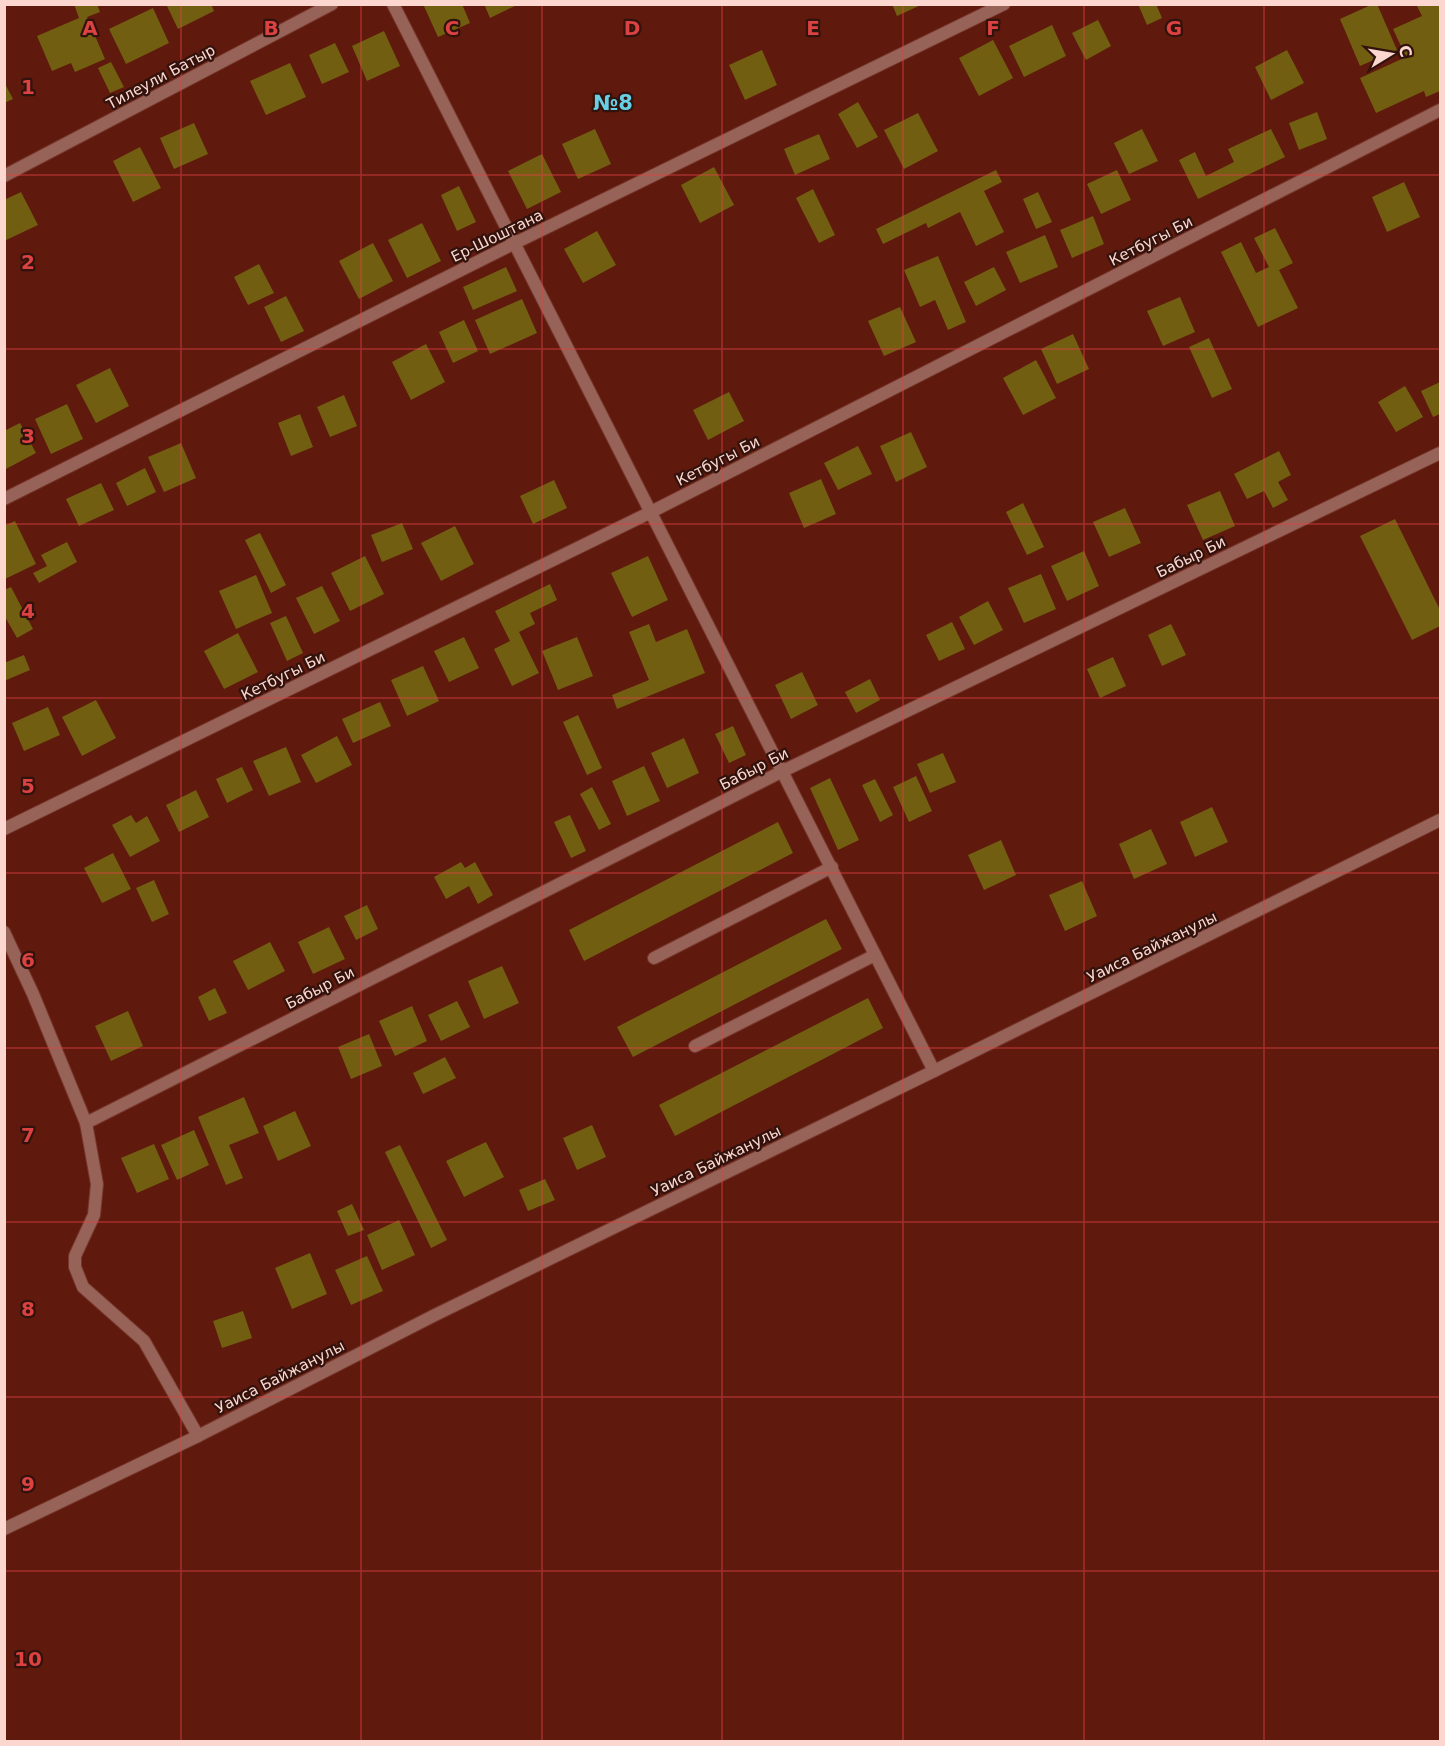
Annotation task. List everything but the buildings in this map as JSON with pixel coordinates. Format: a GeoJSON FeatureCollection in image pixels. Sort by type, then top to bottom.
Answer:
{"type":"FeatureCollection","features":[{"type":"Feature","properties":{"kind":"street","name":"Тилеули Батыр"},"geometry":{"type":"LineString","coordinates":[[4,176],[332,4]]}},
{"type":"Feature","properties":{"kind":"street"},"geometry":{"type":"LineString","coordinates":[[393,4],[934,1071]]}},
{"type":"Feature","properties":{"kind":"street","name":"Ер-Шоштана"},"geometry":{"type":"LineString","coordinates":[[4,498],[515,243],[1004,4]]}},
{"type":"Feature","properties":{"kind":"street","name":"Кетбугы Би"},"geometry":{"type":"LineString","coordinates":[[4,829],[651,512],[1440,110]]}},
{"type":"Feature","properties":{"kind":"street","name":"Бабыр Би"},"geometry":{"type":"LineString","coordinates":[[86,1123],[783,771],[1440,453]]}},
{"type":"Feature","properties":{"kind":"street","name":"Уаиса Байжанулы"},"geometry":{"type":"LineString","coordinates":[[4,1529],[198,1436],[435,1315],[1440,820]]}},
{"type":"Feature","properties":{"kind":"street"},"geometry":{"type":"LineString","coordinates":[[654,958],[832,867]]}},
{"type":"Feature","properties":{"kind":"street"},"geometry":{"type":"LineString","coordinates":[[4,932],[33,994],[86,1123],[97,1184],[94,1215],[75,1256],[75,1267],[83,1287],[144,1341],[198,1436]]}},
{"type":"Feature","properties":{"kind":"street"},"geometry":{"type":"LineString","coordinates":[[695,1046],[876,955]]}},
{"type":"Feature","properties":{"kind":"district","name":"№8"},"geometry":{"type":"Point","coordinates":[613,103]}}]}
